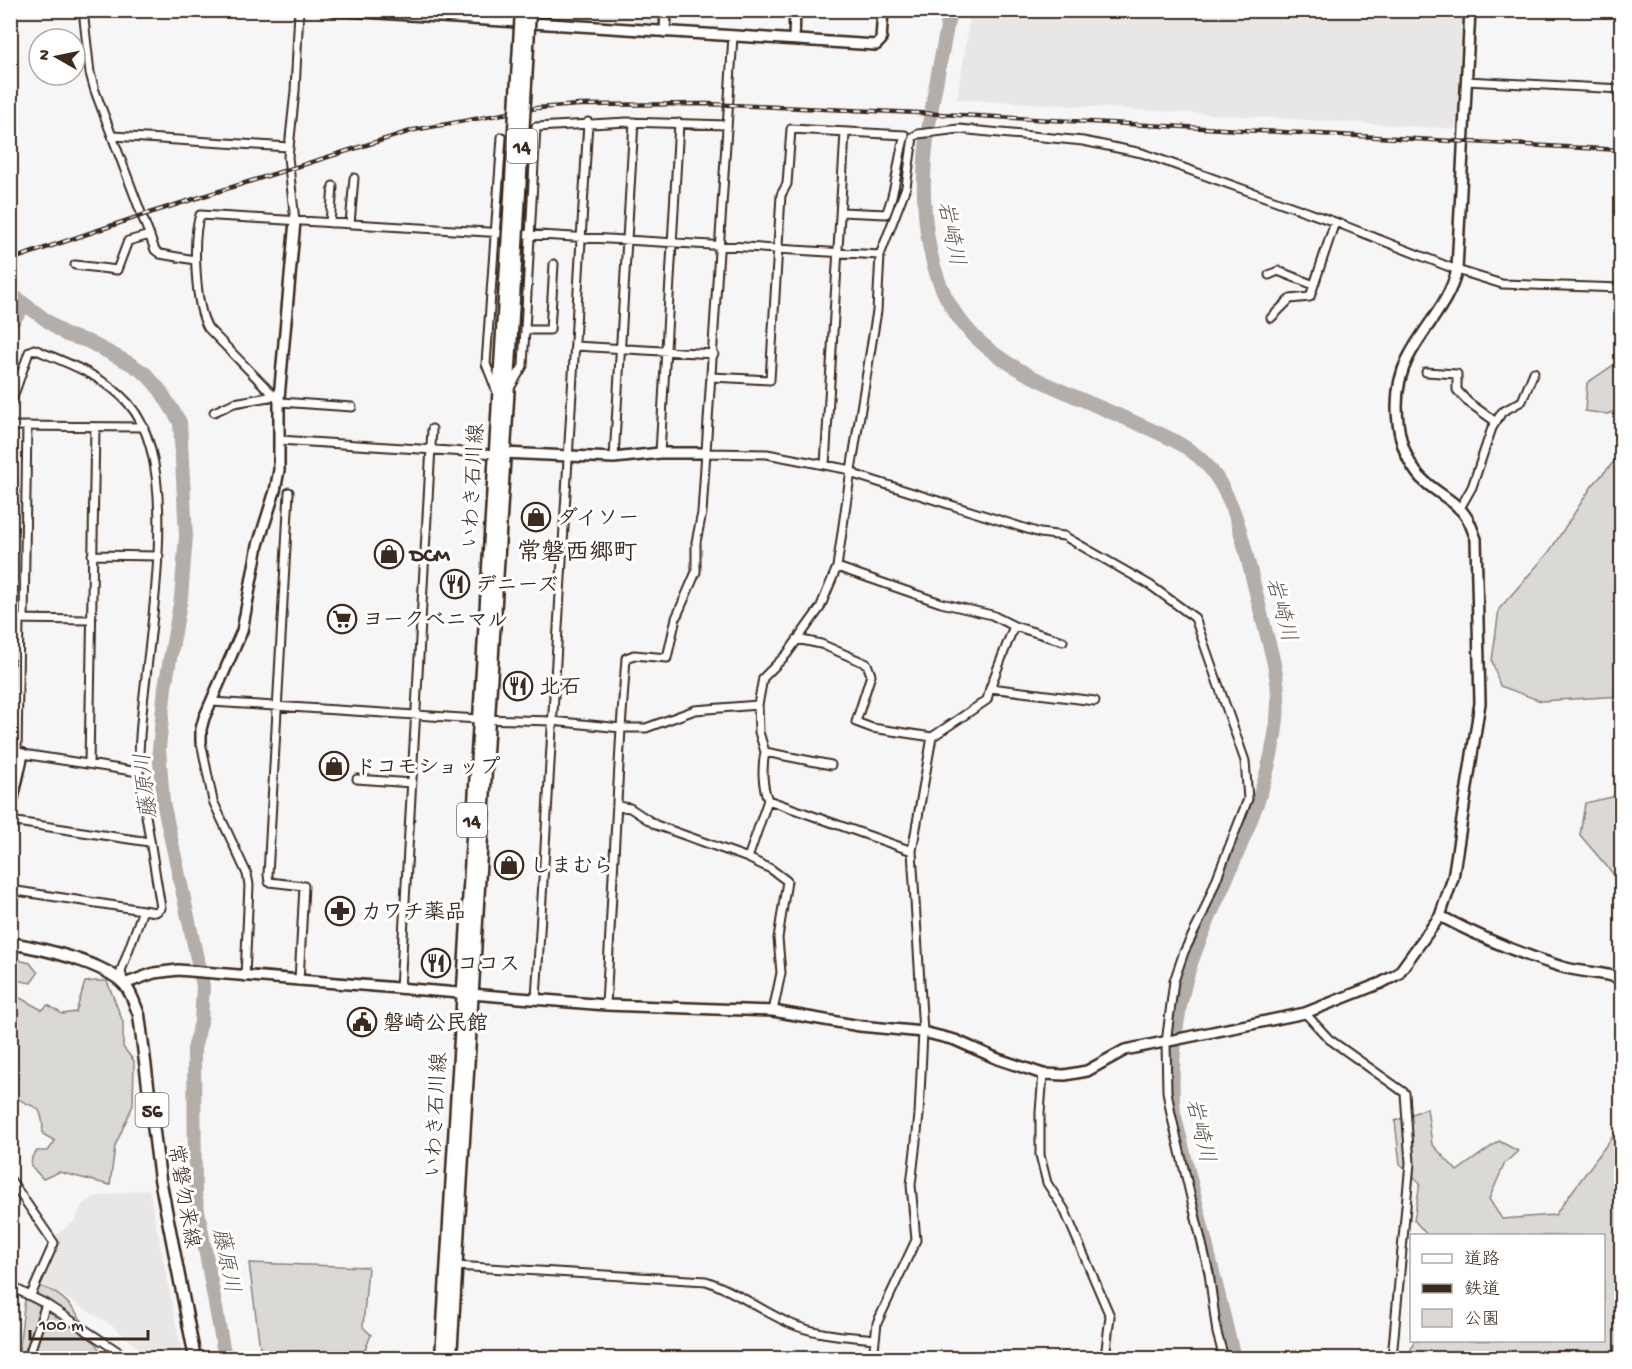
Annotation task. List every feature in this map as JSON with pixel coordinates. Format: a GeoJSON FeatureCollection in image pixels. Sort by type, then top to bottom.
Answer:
{"type":"FeatureCollection","features":[{"type":"Feature","properties":{"kind":"main road","name":"いわき石川線"},"geometry":{"type":"LineString","coordinates":[[510,282],[521,10]]}},
{"type":"Feature","properties":{"kind":"main road","name":"いわき石川線"},"geometry":{"type":"LineString","coordinates":[[451,1359],[451,1265],[462,994],[483,719],[502,392],[530,10]]}},
{"type":"Feature","properties":{"kind":"main road","name":"いわき石川線"},"geometry":{"type":"LineString","coordinates":[[441,1359],[474,994],[483,719]]}},
{"type":"Feature","properties":{"kind":"main road"},"geometry":{"type":"LineString","coordinates":[[10,943],[105,970],[124,984]]}},
{"type":"Feature","properties":{"kind":"main road","name":"常磐勿来線"},"geometry":{"type":"LineString","coordinates":[[124,984],[138,1016],[160,1179],[195,1359]]}},
{"type":"Feature","properties":{"kind":"street"},"geometry":{"type":"LineString","coordinates":[[83,10],[90,73],[155,250],[160,254],[195,260]]}},
{"type":"Feature","properties":{"kind":"street"},"geometry":{"type":"LineString","coordinates":[[245,977],[249,885],[247,874],[213,801],[201,742],[201,729],[242,631],[258,545],[275,491],[279,470],[278,399],[295,220],[288,167],[299,10]]}},
{"type":"Feature","properties":{"kind":"street"},"geometry":{"type":"LineString","coordinates":[[332,10],[876,45],[881,40],[883,10]]}},
{"type":"Feature","properties":{"kind":"street"},"geometry":{"type":"LineString","coordinates":[[665,32],[666,10]]}},
{"type":"Feature","properties":{"kind":"street"},"geometry":{"type":"LineString","coordinates":[[794,39],[795,10]]}},
{"type":"Feature","properties":{"kind":"street"},"geometry":{"type":"LineString","coordinates":[[143,910],[121,971],[124,984],[154,973],[178,970],[400,990],[606,1005],[773,1011],[860,1026],[923,1032],[955,1040],[998,1059],[1043,1074],[1087,1071],[1125,1050],[1305,1013],[1381,984],[1398,974],[1440,916],[1453,878],[1480,704],[1476,539],[1467,516],[1416,473],[1403,445],[1398,422],[1398,384],[1407,358],[1449,292],[1457,270],[1470,10]]}},
{"type":"Feature","properties":{"kind":"street"},"geometry":{"type":"LineString","coordinates":[[606,1005],[617,806],[630,656],[667,658],[676,618],[696,572],[714,354],[734,36]]}},
{"type":"Feature","properties":{"kind":"street"},"geometry":{"type":"LineString","coordinates":[[1466,81],[1622,89]]}},
{"type":"Feature","properties":{"kind":"street"},"geometry":{"type":"LineString","coordinates":[[502,137],[486,364],[502,392],[523,366],[536,127],[588,122],[727,125]]}},
{"type":"Feature","properties":{"kind":"street"},"geometry":{"type":"LineString","coordinates":[[536,999],[588,122]]}},
{"type":"Feature","properties":{"kind":"street"},"geometry":{"type":"LineString","coordinates":[[614,458],[634,122]]}},
{"type":"Feature","properties":{"kind":"street"},"geometry":{"type":"LineString","coordinates":[[660,453],[679,123]]}},
{"type":"Feature","properties":{"kind":"street"},"geometry":{"type":"LineString","coordinates":[[712,377],[770,380],[780,195],[787,184],[790,129],[905,135],[897,164],[894,196],[886,214],[841,212]]}},
{"type":"Feature","properties":{"kind":"street"},"geometry":{"type":"LineString","coordinates":[[748,858],[768,800],[765,793],[767,783],[761,773],[765,752],[759,732],[758,705],[763,678],[820,608],[837,567],[877,311],[880,255],[906,187],[913,137],[943,130],[1083,141],[1112,146],[1142,153],[1335,222],[1457,270],[1502,284],[1622,288]]}},
{"type":"Feature","properties":{"kind":"street"},"geometry":{"type":"LineString","coordinates":[[825,465],[845,133]]}},
{"type":"Feature","properties":{"kind":"street"},"geometry":{"type":"LineString","coordinates":[[113,136],[289,147]]}},
{"type":"Feature","properties":{"kind":"street"},"geometry":{"type":"LineString","coordinates":[[350,224],[354,178]]}},
{"type":"Feature","properties":{"kind":"street"},"geometry":{"type":"LineString","coordinates":[[330,223],[333,186]]}},
{"type":"Feature","properties":{"kind":"street"},"geometry":{"type":"LineString","coordinates":[[278,399],[206,323],[195,260],[200,215],[880,255]]}},
{"type":"Feature","properties":{"kind":"street"},"geometry":{"type":"LineString","coordinates":[[1271,318],[1290,299],[1310,297],[1335,222]]}},
{"type":"Feature","properties":{"kind":"street"},"geometry":{"type":"LineString","coordinates":[[75,265],[117,270],[128,241],[150,235]]}},
{"type":"Feature","properties":{"kind":"street"},"geometry":{"type":"LineString","coordinates":[[525,330],[550,330],[554,264]]}},
{"type":"Feature","properties":{"kind":"street"},"geometry":{"type":"LineString","coordinates":[[1269,275],[1278,271],[1314,285]]}},
{"type":"Feature","properties":{"kind":"street"},"geometry":{"type":"LineString","coordinates":[[575,346],[714,354]]}},
{"type":"Feature","properties":{"kind":"street"},"geometry":{"type":"LineString","coordinates":[[10,406],[29,352],[34,349],[78,368],[116,390],[130,404],[144,427],[154,465],[159,556],[138,740],[139,772],[161,908],[156,912],[10,890]]}},
{"type":"Feature","properties":{"kind":"street"},"geometry":{"type":"LineString","coordinates":[[1426,372],[1458,374],[1457,390],[1468,402],[1496,422]]}},
{"type":"Feature","properties":{"kind":"street"},"geometry":{"type":"LineString","coordinates":[[1459,510],[1473,487],[1496,422],[1502,412],[1521,401],[1533,372]]}},
{"type":"Feature","properties":{"kind":"street"},"geometry":{"type":"LineString","coordinates":[[214,412],[234,403],[278,399],[352,407]]}},
{"type":"Feature","properties":{"kind":"street"},"geometry":{"type":"LineString","coordinates":[[10,426],[144,427]]}},
{"type":"Feature","properties":{"kind":"street"},"geometry":{"type":"LineString","coordinates":[[10,812],[17,753],[27,426]]}},
{"type":"Feature","properties":{"kind":"street"},"geometry":{"type":"LineString","coordinates":[[89,764],[95,427]]}},
{"type":"Feature","properties":{"kind":"street"},"geometry":{"type":"LineString","coordinates":[[400,990],[432,429]]}},
{"type":"Feature","properties":{"kind":"street"},"geometry":{"type":"LineString","coordinates":[[279,440],[430,451],[568,457],[614,458],[660,453],[767,454],[851,470],[856,475],[1040,533],[1064,536],[1150,585],[1195,618],[1245,761],[1248,799],[1202,916],[1180,961],[1174,981],[1168,1042],[1167,1091],[1209,1273],[1217,1333],[1224,1359]]}},
{"type":"Feature","properties":{"kind":"street"},"geometry":{"type":"LineString","coordinates":[[289,492],[268,875],[269,882],[274,884],[304,886],[300,981]]}},
{"type":"Feature","properties":{"kind":"street"},"geometry":{"type":"LineString","coordinates":[[92,555],[159,556]]}},
{"type":"Feature","properties":{"kind":"street"},"geometry":{"type":"LineString","coordinates":[[837,567],[941,603],[992,615],[1014,626],[1063,641]]}},
{"type":"Feature","properties":{"kind":"street"},"geometry":{"type":"LineString","coordinates":[[10,619],[91,620]]}},
{"type":"Feature","properties":{"kind":"street"},"geometry":{"type":"LineString","coordinates":[[797,639],[821,644],[867,664],[871,675],[856,722],[872,728],[932,737],[987,700],[1014,626]]}},
{"type":"Feature","properties":{"kind":"street"},"geometry":{"type":"LineString","coordinates":[[990,688],[1095,701]]}},
{"type":"Feature","properties":{"kind":"street"},"geometry":{"type":"LineString","coordinates":[[212,702],[483,719],[552,721],[625,728],[646,728],[695,710],[758,705]]}},
{"type":"Feature","properties":{"kind":"street"},"geometry":{"type":"LineString","coordinates":[[873,1359],[875,1339],[884,1304],[916,1240],[911,1185],[919,1115],[923,1032],[912,851],[932,737]]}},
{"type":"Feature","properties":{"kind":"street"},"geometry":{"type":"LineString","coordinates":[[765,752],[831,765]]}},
{"type":"Feature","properties":{"kind":"street"},"geometry":{"type":"LineString","coordinates":[[17,753],[139,772]]}},
{"type":"Feature","properties":{"kind":"street"},"geometry":{"type":"LineString","coordinates":[[357,779],[412,783]]}},
{"type":"Feature","properties":{"kind":"street"},"geometry":{"type":"LineString","coordinates":[[768,800],[912,851]]}},
{"type":"Feature","properties":{"kind":"street"},"geometry":{"type":"LineString","coordinates":[[617,806],[630,808],[656,825],[748,858],[771,869],[787,881],[777,938],[781,973],[773,1011]]}},
{"type":"Feature","properties":{"kind":"street"},"geometry":{"type":"LineString","coordinates":[[10,821],[149,842]]}},
{"type":"Feature","properties":{"kind":"street"},"geometry":{"type":"LineString","coordinates":[[1440,916],[1493,943],[1561,967],[1607,974],[1622,979]]}},
{"type":"Feature","properties":{"kind":"street"},"geometry":{"type":"LineString","coordinates":[[1305,1013],[1329,1039],[1405,1093],[1410,1163],[1392,1359]]}},
{"type":"Feature","properties":{"kind":"street"},"geometry":{"type":"LineString","coordinates":[[1043,1074],[1040,1155],[1047,1183],[1065,1209],[1110,1316],[1105,1359]]}},
{"type":"Feature","properties":{"kind":"street"},"geometry":{"type":"LineString","coordinates":[[10,1179],[54,1243],[31,1295]]}},
{"type":"Feature","properties":{"kind":"street"},"geometry":{"type":"LineString","coordinates":[[451,1265],[706,1281],[723,1287],[789,1323],[818,1333],[875,1339]]}},
{"type":"Feature","properties":{"kind":"street"},"geometry":{"type":"LineString","coordinates":[[10,1286],[46,1304],[128,1359]]}},
{"type":"Feature","properties":{"kind":"street"},"geometry":{"type":"LineString","coordinates":[[28,1359],[46,1304]]}},
{"type":"Feature","properties":{"kind":"shaded area"},"geometry":{"type":"Polygon","coordinates":[[[474,11],[658,11],[658,22],[474,11]]]}},
{"type":"Feature","properties":{"kind":"shaded area"},"geometry":{"type":"Polygon","coordinates":[[[971,11],[1465,11],[1458,129],[957,99],[971,11]]]}},
{"type":"Feature","properties":{"kind":"shaded area"},"geometry":{"type":"Polygon","coordinates":[[[149,1189],[183,1358],[151,1358],[111,1325],[41,1283],[57,1248],[51,1239],[76,1220],[81,1206],[94,1197],[149,1189]]]}},
{"type":"Feature","properties":{"kind":"green space"},"geometry":{"type":"Polygon","coordinates":[[[1621,360],[1621,408],[1608,414],[1585,411],[1587,383],[1621,360]]]}},
{"type":"Feature","properties":{"kind":"green space"},"geometry":{"type":"Polygon","coordinates":[[[1621,454],[1621,696],[1541,701],[1500,686],[1492,661],[1499,609],[1549,552],[1592,486],[1621,454]]]}},
{"type":"Feature","properties":{"kind":"green space"},"geometry":{"type":"Polygon","coordinates":[[[1622,795],[1621,883],[1580,835],[1585,803],[1622,795]]]}},
{"type":"Feature","properties":{"kind":"green space"},"geometry":{"type":"Polygon","coordinates":[[[10,958],[30,963],[38,973],[31,983],[11,979],[10,958]]]}},
{"type":"Feature","properties":{"kind":"green space"},"geometry":{"type":"Polygon","coordinates":[[[107,981],[123,1022],[123,1047],[134,1061],[133,1105],[115,1146],[110,1185],[59,1172],[43,1179],[31,1166],[32,1157],[37,1151],[48,1151],[55,1141],[43,1134],[43,1123],[39,1110],[11,1094],[11,993],[42,1010],[48,1005],[62,1014],[76,1012],[85,982],[107,981]]]}},
{"type":"Feature","properties":{"kind":"green space"},"geometry":{"type":"Polygon","coordinates":[[[1427,1108],[1432,1144],[1457,1171],[1499,1141],[1518,1151],[1505,1163],[1489,1199],[1502,1219],[1555,1215],[1621,1125],[1621,1358],[1408,1358],[1414,1342],[1605,1342],[1605,1234],[1426,1234],[1414,1220],[1420,1183],[1400,1164],[1395,1121],[1427,1108]]]}},
{"type":"Feature","properties":{"kind":"green space"},"geometry":{"type":"Polygon","coordinates":[[[249,1263],[368,1267],[363,1327],[371,1335],[364,1352],[297,1357],[265,1353],[260,1348],[249,1263]]]}},
{"type":"Feature","properties":{"kind":"green space"},"geometry":{"type":"Polygon","coordinates":[[[34,1285],[47,1289],[68,1303],[84,1323],[104,1358],[18,1358],[26,1290],[34,1285]]]}},
{"type":"Feature","properties":{"kind":"waterway","name":"岩崎川"},"geometry":{"type":"LineString","coordinates":[[950,10],[929,127],[924,173],[924,196],[930,248],[942,289],[961,321],[986,347],[1016,368],[1172,440],[1190,450],[1206,464],[1221,485],[1236,519],[1274,662],[1278,703],[1269,765],[1248,828],[1190,965],[1180,1007],[1174,1051],[1174,1113],[1234,1358]]}},
{"type":"Feature","properties":{"kind":"waterway","name":"藤原川"},"geometry":{"type":"LineString","coordinates":[[10,293],[66,335],[87,341],[146,374],[160,390],[180,422],[186,536],[181,598],[165,687],[159,749],[163,802],[203,986],[201,1022],[194,1049],[195,1194],[225,1358]]}},
{"type":"Feature","properties":{"kind":"waterway"},"geometry":{"type":"LineString","coordinates":[[10,325],[24,306]]}},
{"type":"Feature","properties":{"kind":"railway"},"geometry":{"type":"LineString","coordinates":[[10,260],[143,215],[414,130],[537,108],[579,105],[707,104],[920,113],[1622,150]]}},
{"type":"Feature","properties":{"kind":"place","name":"ダイソー"},"geometry":{"type":"Point","coordinates":[536,517]}},
{"type":"Feature","properties":{"kind":"place","name":"DCM"},"geometry":{"type":"Point","coordinates":[389,554]}},
{"type":"Feature","properties":{"kind":"place","name":"デニーズ"},"geometry":{"type":"Point","coordinates":[455,584]}},
{"type":"Feature","properties":{"kind":"place","name":"ヨークベニマル"},"geometry":{"type":"Point","coordinates":[342,619]}},
{"type":"Feature","properties":{"kind":"place","name":"北石"},"geometry":{"type":"Point","coordinates":[518,686]}},
{"type":"Feature","properties":{"kind":"place","name":"ドコモショップ"},"geometry":{"type":"Point","coordinates":[334,766]}},
{"type":"Feature","properties":{"kind":"place","name":"しまむら"},"geometry":{"type":"Point","coordinates":[509,865]}},
{"type":"Feature","properties":{"kind":"place","name":"カワチ薬品"},"geometry":{"type":"Point","coordinates":[340,911]}},
{"type":"Feature","properties":{"kind":"place","name":"ココス"},"geometry":{"type":"Point","coordinates":[436,963]}},
{"type":"Feature","properties":{"kind":"place","name":"磐崎公民館"},"geometry":{"type":"Point","coordinates":[362,1022]}},
{"type":"Feature","properties":{"kind":"district","name":"常磐西郷町"},"geometry":{"type":"Point","coordinates":[577,551]}}]}
